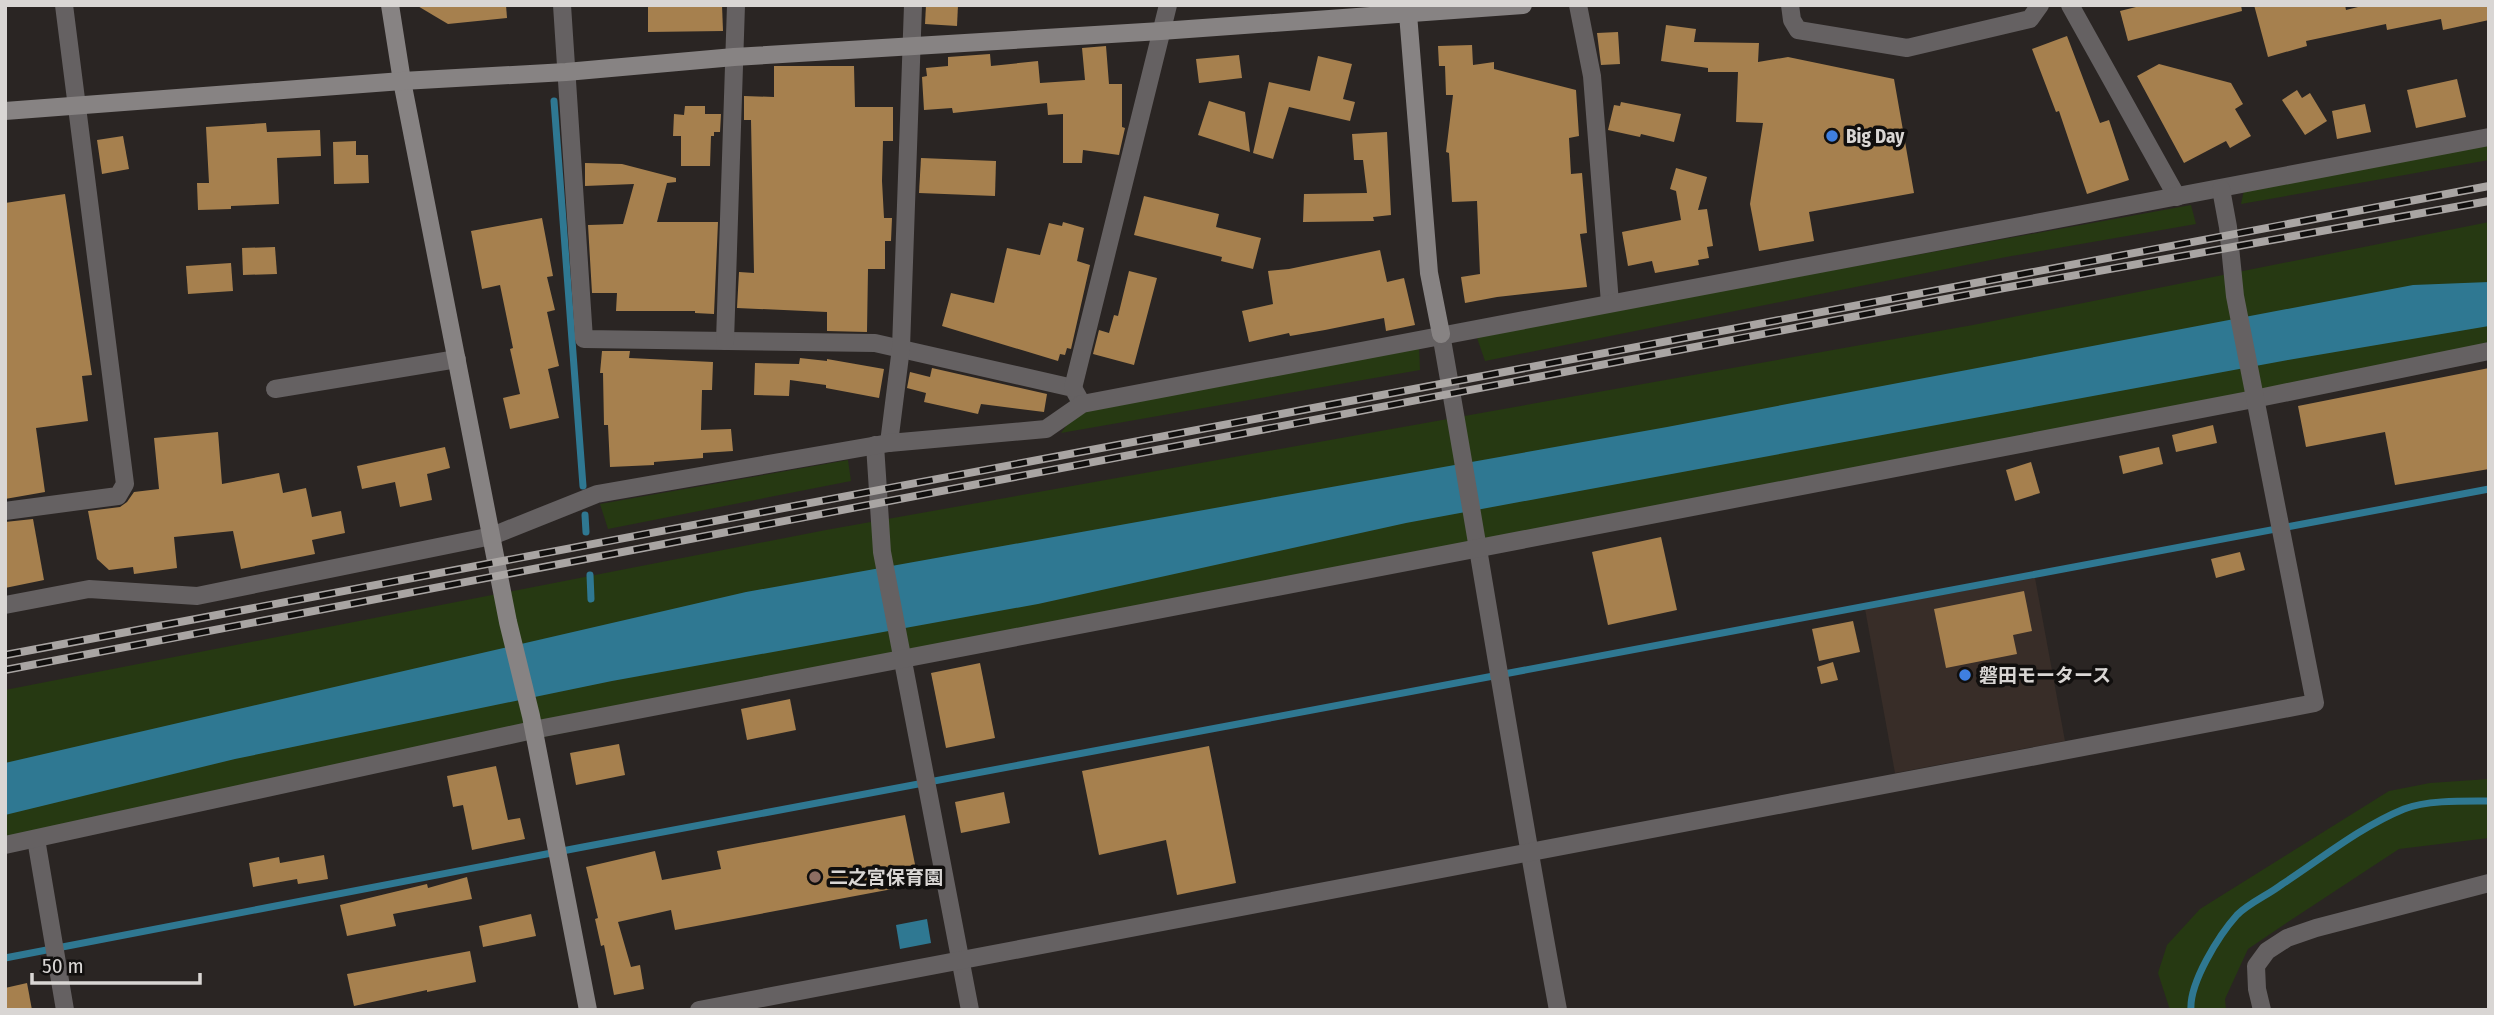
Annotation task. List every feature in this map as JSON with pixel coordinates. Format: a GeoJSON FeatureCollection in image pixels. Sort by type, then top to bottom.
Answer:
{"type":"FeatureCollection","features":[{"type":"Feature","properties":{"kind":"street"},"geometry":{"type":"LineString","coordinates":[[5,510],[118,496],[125,484],[64,5]]}},
{"type":"Feature","properties":{"kind":"street"},"geometry":{"type":"LineString","coordinates":[[390,5],[402,81],[508,622],[532,723],[588,1010]]}},
{"type":"Feature","properties":{"kind":"street"},"geometry":{"type":"LineString","coordinates":[[562,5],[584,339],[875,343],[1073,388]]}},
{"type":"Feature","properties":{"kind":"street"},"geometry":{"type":"LineString","coordinates":[[725,341],[736,5]]}},
{"type":"Feature","properties":{"kind":"street"},"geometry":{"type":"LineString","coordinates":[[913,5],[901,348],[882,444],[881,552],[971,1010]]}},
{"type":"Feature","properties":{"kind":"street"},"geometry":{"type":"LineString","coordinates":[[1082,404],[1073,388],[1168,5]]}},
{"type":"Feature","properties":{"kind":"street"},"geometry":{"type":"LineString","coordinates":[[5,111],[402,81],[566,72],[734,57],[1161,31],[1384,10],[1408,14],[1523,5]]}},
{"type":"Feature","properties":{"kind":"street"},"geometry":{"type":"LineString","coordinates":[[1578,5],[1592,76],[1610,303]]}},
{"type":"Feature","properties":{"kind":"street"},"geometry":{"type":"LineString","coordinates":[[1790,5],[1792,19],[1798,30],[1907,48],[2029,19],[2040,5]]}},
{"type":"Feature","properties":{"kind":"street"},"geometry":{"type":"LineString","coordinates":[[2070,5],[2177,197]]}},
{"type":"Feature","properties":{"kind":"street"},"geometry":{"type":"LineString","coordinates":[[1408,14],[1429,273],[1558,1010]]}},
{"type":"Feature","properties":{"kind":"street"},"geometry":{"type":"LineString","coordinates":[[5,605],[89,589],[197,596],[492,536],[597,494],[882,444],[1046,429],[1082,404],[2489,137]]}},
{"type":"Feature","properties":{"kind":"street"},"geometry":{"type":"LineString","coordinates":[[699,1010],[2315,703],[2235,296],[2228,226],[2221,189]]}},
{"type":"Feature","properties":{"kind":"street"},"geometry":{"type":"LineString","coordinates":[[5,845],[532,723],[1478,541],[2489,351]]}},
{"type":"Feature","properties":{"kind":"street"},"geometry":{"type":"LineString","coordinates":[[275,389],[457,359]]}},
{"type":"Feature","properties":{"kind":"street"},"geometry":{"type":"LineString","coordinates":[[36,839],[65,1010]]}},
{"type":"Feature","properties":{"kind":"street"},"geometry":{"type":"LineString","coordinates":[[2262,1010],[2257,989],[2256,966],[2267,951],[2287,939],[2316,928],[2489,883]]}},
{"type":"Feature","properties":{"kind":"shaded area","name":"磐田モータース"},"geometry":{"type":"Polygon","coordinates":[[[2035,578],[2065,741],[1895,773],[1865,609],[2035,578]]]}},
{"type":"Feature","properties":{"kind":"green space"},"geometry":{"type":"Polygon","coordinates":[[[2489,140],[2489,160],[2241,204],[2245,185],[2489,140]]]}},
{"type":"Feature","properties":{"kind":"green space"},"geometry":{"type":"Polygon","coordinates":[[[2191,205],[2196,224],[2006,257],[1485,361],[1476,335],[2191,205]]]}},
{"type":"Feature","properties":{"kind":"green space"},"geometry":{"type":"Polygon","coordinates":[[[2489,222],[2489,354],[1591,525],[5,846],[5,690],[826,530],[1973,325],[2489,222]]]}},
{"type":"Feature","properties":{"kind":"green space"},"geometry":{"type":"Polygon","coordinates":[[[1419,346],[1420,370],[1061,433],[1082,404],[1419,346]]]}},
{"type":"Feature","properties":{"kind":"green space"},"geometry":{"type":"Polygon","coordinates":[[[848,460],[851,481],[608,529],[600,504],[848,460]]]}},
{"type":"Feature","properties":{"kind":"green space"},"geometry":{"type":"Polygon","coordinates":[[[2489,779],[2489,838],[2399,849],[2248,949],[2225,999],[2226,1010],[2170,1010],[2158,973],[2167,945],[2200,909],[2389,791],[2430,783],[2489,779]]]}},
{"type":"Feature","properties":{"kind":"water"},"geometry":{"type":"Polygon","coordinates":[[[2489,282],[2489,326],[2288,360],[1406,523],[1038,604],[612,681],[235,759],[5,815],[5,763],[746,592],[1667,427],[2413,285],[2489,282]]]}},
{"type":"Feature","properties":{"kind":"water"},"geometry":{"type":"Polygon","coordinates":[[[927,919],[931,943],[900,949],[896,925],[927,919]]]}},
{"type":"Feature","properties":{"kind":"building"},"geometry":{"type":"Polygon","coordinates":[[[416,5],[506,5],[507,18],[448,24],[416,5]]]}},
{"type":"Feature","properties":{"kind":"building"},"geometry":{"type":"Polygon","coordinates":[[[648,5],[722,5],[723,31],[648,32],[648,5]]]}},
{"type":"Feature","properties":{"kind":"building"},"geometry":{"type":"Polygon","coordinates":[[[926,5],[958,5],[957,26],[925,24],[926,5]]]}},
{"type":"Feature","properties":{"kind":"building"},"geometry":{"type":"Polygon","coordinates":[[[2144,5],[2241,5],[2242,11],[2128,41],[2120,11],[2144,5]]]}},
{"type":"Feature","properties":{"kind":"building"},"geometry":{"type":"Polygon","coordinates":[[[2254,5],[2345,5],[2346,10],[2366,5],[2489,5],[2489,20],[2443,30],[2441,19],[2387,30],[2386,24],[2306,41],[2307,46],[2268,57],[2254,5]]]}},
{"type":"Feature","properties":{"kind":"building","name":"Big Day"},"geometry":{"type":"Polygon","coordinates":[[[1666,25],[1696,29],[1694,42],[1759,43],[1758,62],[1788,57],[1894,79],[1914,193],[1809,212],[1814,241],[1759,251],[1750,204],[1763,123],[1736,122],[1738,72],[1708,72],[1708,68],[1661,61],[1666,25]]]}},
{"type":"Feature","properties":{"kind":"building"},"geometry":{"type":"Polygon","coordinates":[[[1618,32],[1620,64],[1601,65],[1597,33],[1618,32]]]}},
{"type":"Feature","properties":{"kind":"building"},"geometry":{"type":"Polygon","coordinates":[[[2067,36],[2100,123],[2109,120],[2129,180],[2087,194],[2059,111],[2056,112],[2032,49],[2067,36]]]}},
{"type":"Feature","properties":{"kind":"building"},"geometry":{"type":"Polygon","coordinates":[[[1472,45],[1473,65],[1494,62],[1494,69],[1576,90],[1579,136],[1569,138],[1571,174],[1582,173],[1587,233],[1580,234],[1587,287],[1465,303],[1461,277],[1480,274],[1477,201],[1452,202],[1449,153],[1446,152],[1453,95],[1446,95],[1445,66],[1439,66],[1438,46],[1472,45]]]}},
{"type":"Feature","properties":{"kind":"building"},"geometry":{"type":"Polygon","coordinates":[[[1106,46],[1109,84],[1122,84],[1122,127],[1125,128],[1119,155],[1083,150],[1082,163],[1063,163],[1063,114],[1048,115],[1047,103],[953,113],[952,108],[924,110],[922,77],[927,76],[926,68],[948,66],[948,57],[990,54],[991,66],[1038,61],[1040,83],[1085,80],[1082,48],[1106,46]]]}},
{"type":"Feature","properties":{"kind":"building"},"geometry":{"type":"Polygon","coordinates":[[[1239,55],[1242,78],[1199,83],[1196,59],[1239,55]]]}},
{"type":"Feature","properties":{"kind":"building"},"geometry":{"type":"Polygon","coordinates":[[[1318,56],[1352,64],[1343,99],[1355,102],[1350,121],[1289,107],[1273,159],[1253,153],[1269,82],[1310,91],[1318,56]]]}},
{"type":"Feature","properties":{"kind":"building"},"geometry":{"type":"Polygon","coordinates":[[[2159,64],[2231,83],[2243,104],[2235,109],[2251,136],[2230,148],[2226,141],[2184,163],[2137,76],[2159,64]]]}},
{"type":"Feature","properties":{"kind":"building"},"geometry":{"type":"Polygon","coordinates":[[[774,66],[854,66],[855,107],[893,107],[893,141],[883,141],[882,181],[884,218],[892,218],[891,241],[885,241],[885,269],[868,269],[867,332],[827,331],[827,312],[737,308],[739,272],[754,273],[751,120],[744,120],[744,96],[774,97],[774,66]]]}},
{"type":"Feature","properties":{"kind":"building"},"geometry":{"type":"Polygon","coordinates":[[[2457,79],[2466,117],[2416,128],[2407,90],[2457,79]]]}},
{"type":"Feature","properties":{"kind":"building"},"geometry":{"type":"Polygon","coordinates":[[[2297,90],[2302,98],[2310,93],[2327,121],[2305,135],[2282,100],[2297,90]]]}},
{"type":"Feature","properties":{"kind":"building"},"geometry":{"type":"Polygon","coordinates":[[[1209,101],[1245,112],[1250,152],[1198,135],[1209,101]]]}},
{"type":"Feature","properties":{"kind":"building"},"geometry":{"type":"Polygon","coordinates":[[[1621,102],[1681,114],[1674,142],[1608,130],[1614,105],[1620,106],[1621,102]]]}},
{"type":"Feature","properties":{"kind":"building"},"geometry":{"type":"Polygon","coordinates":[[[2365,104],[2371,132],[2337,139],[2332,111],[2365,104]]]}},
{"type":"Feature","properties":{"kind":"building"},"geometry":{"type":"Polygon","coordinates":[[[685,106],[705,106],[705,114],[721,114],[720,132],[714,132],[714,136],[711,136],[710,166],[681,166],[681,136],[673,136],[674,114],[684,115],[685,106]]]}},
{"type":"Feature","properties":{"kind":"building"},"geometry":{"type":"Polygon","coordinates":[[[266,123],[267,132],[320,130],[321,156],[277,158],[279,204],[198,210],[197,183],[209,183],[206,127],[266,123]]]}},
{"type":"Feature","properties":{"kind":"building"},"geometry":{"type":"Polygon","coordinates":[[[1387,132],[1391,215],[1373,217],[1374,221],[1303,222],[1304,194],[1367,193],[1363,160],[1354,160],[1352,134],[1387,132]]]}},
{"type":"Feature","properties":{"kind":"building"},"geometry":{"type":"Polygon","coordinates":[[[123,136],[129,169],[102,174],[97,140],[123,136]]]}},
{"type":"Feature","properties":{"kind":"building"},"geometry":{"type":"Polygon","coordinates":[[[356,141],[356,155],[368,155],[369,183],[334,184],[333,142],[356,141]]]}},
{"type":"Feature","properties":{"kind":"building"},"geometry":{"type":"Polygon","coordinates":[[[921,158],[996,161],[995,196],[919,193],[921,158]]]}},
{"type":"Feature","properties":{"kind":"building"},"geometry":{"type":"Polygon","coordinates":[[[585,163],[622,164],[676,178],[676,182],[667,183],[657,222],[718,222],[714,314],[695,311],[616,311],[617,293],[592,293],[588,225],[623,224],[634,184],[585,186],[585,163]]]}},
{"type":"Feature","properties":{"kind":"building"},"geometry":{"type":"Polygon","coordinates":[[[1676,168],[1707,177],[1698,210],[1707,209],[1713,246],[1707,247],[1709,258],[1698,260],[1699,265],[1655,273],[1652,261],[1628,266],[1622,232],[1681,220],[1676,191],[1670,189],[1676,168]]]}},
{"type":"Feature","properties":{"kind":"building"},"geometry":{"type":"Polygon","coordinates":[[[65,194],[92,375],[82,376],[88,421],[36,428],[45,492],[5,499],[5,203],[65,194]]]}},
{"type":"Feature","properties":{"kind":"building"},"geometry":{"type":"Polygon","coordinates":[[[1144,196],[1219,214],[1216,227],[1261,238],[1253,269],[1221,261],[1222,257],[1134,235],[1144,196]]]}},
{"type":"Feature","properties":{"kind":"building"},"geometry":{"type":"Polygon","coordinates":[[[542,218],[553,276],[547,277],[555,310],[547,312],[559,366],[548,369],[559,418],[510,429],[503,398],[520,394],[510,349],[513,348],[500,285],[482,289],[471,231],[542,218]]]}},
{"type":"Feature","properties":{"kind":"building"},"geometry":{"type":"Polygon","coordinates":[[[1063,222],[1084,228],[1077,261],[1090,265],[1071,349],[1067,348],[1065,355],[1060,354],[1058,361],[942,326],[951,293],[994,303],[1007,248],[1040,255],[1049,223],[1062,226],[1063,222]]]}},
{"type":"Feature","properties":{"kind":"building"},"geometry":{"type":"Polygon","coordinates":[[[275,247],[277,274],[243,275],[242,248],[275,247]]]}},
{"type":"Feature","properties":{"kind":"building"},"geometry":{"type":"Polygon","coordinates":[[[1380,250],[1387,282],[1404,278],[1415,325],[1386,331],[1384,318],[1249,342],[1242,311],[1273,304],[1268,271],[1380,250]]]}},
{"type":"Feature","properties":{"kind":"building"},"geometry":{"type":"Polygon","coordinates":[[[231,263],[233,291],[188,294],[186,266],[231,263]]]}},
{"type":"Feature","properties":{"kind":"building"},"geometry":{"type":"Polygon","coordinates":[[[1129,271],[1157,278],[1134,365],[1093,354],[1099,330],[1109,333],[1114,315],[1118,316],[1129,271]]]}},
{"type":"Feature","properties":{"kind":"building"},"geometry":{"type":"Polygon","coordinates":[[[602,351],[630,351],[629,358],[713,362],[712,390],[702,390],[701,430],[731,429],[733,451],[703,453],[703,458],[654,462],[654,465],[610,467],[608,425],[604,425],[603,373],[600,373],[602,351]]]}},
{"type":"Feature","properties":{"kind":"building"},"geometry":{"type":"Polygon","coordinates":[[[800,358],[827,359],[884,369],[879,398],[826,388],[826,385],[790,380],[789,396],[754,395],[755,363],[799,364],[800,358]]]}},
{"type":"Feature","properties":{"kind":"building"},"geometry":{"type":"Polygon","coordinates":[[[932,368],[1047,394],[1044,412],[981,404],[978,414],[924,402],[926,393],[907,388],[910,372],[930,377],[932,368]]]}},
{"type":"Feature","properties":{"kind":"building"},"geometry":{"type":"Polygon","coordinates":[[[2489,368],[2489,469],[2395,485],[2385,432],[2306,447],[2298,406],[2489,368]]]}},
{"type":"Feature","properties":{"kind":"building"},"geometry":{"type":"Polygon","coordinates":[[[2213,425],[2217,443],[2176,452],[2172,435],[2213,425]]]}},
{"type":"Feature","properties":{"kind":"building"},"geometry":{"type":"Polygon","coordinates":[[[218,432],[222,484],[279,473],[283,493],[306,488],[312,517],[341,511],[345,533],[312,540],[315,554],[241,569],[233,531],[174,537],[177,568],[134,574],[133,567],[109,570],[97,559],[88,511],[120,507],[134,492],[159,489],[154,438],[218,432]]]}},
{"type":"Feature","properties":{"kind":"building"},"geometry":{"type":"Polygon","coordinates":[[[445,447],[450,468],[427,474],[432,500],[400,507],[395,482],[362,489],[357,466],[445,447]]]}},
{"type":"Feature","properties":{"kind":"building"},"geometry":{"type":"Polygon","coordinates":[[[2159,447],[2163,464],[2123,474],[2119,456],[2159,447]]]}},
{"type":"Feature","properties":{"kind":"building"},"geometry":{"type":"Polygon","coordinates":[[[2031,462],[2040,493],[2015,501],[2006,470],[2031,462]]]}},
{"type":"Feature","properties":{"kind":"building"},"geometry":{"type":"Polygon","coordinates":[[[33,519],[44,580],[5,588],[5,522],[33,519]]]}},
{"type":"Feature","properties":{"kind":"building"},"geometry":{"type":"Polygon","coordinates":[[[1661,537],[1677,610],[1608,625],[1592,552],[1661,537]]]}},
{"type":"Feature","properties":{"kind":"building"},"geometry":{"type":"Polygon","coordinates":[[[2240,552],[2245,570],[2216,578],[2211,559],[2240,552]]]}},
{"type":"Feature","properties":{"kind":"building"},"geometry":{"type":"Polygon","coordinates":[[[2024,591],[2032,631],[2013,635],[2017,654],[1946,668],[1934,609],[2024,591]]]}},
{"type":"Feature","properties":{"kind":"building"},"geometry":{"type":"Polygon","coordinates":[[[1853,621],[1860,652],[1819,661],[1812,629],[1853,621]]]}},
{"type":"Feature","properties":{"kind":"building"},"geometry":{"type":"Polygon","coordinates":[[[1833,662],[1838,680],[1821,684],[1817,667],[1833,662]]]}},
{"type":"Feature","properties":{"kind":"building"},"geometry":{"type":"Polygon","coordinates":[[[980,663],[995,738],[946,748],[931,673],[980,663]]]}},
{"type":"Feature","properties":{"kind":"building"},"geometry":{"type":"Polygon","coordinates":[[[790,699],[796,730],[747,740],[741,709],[790,699]]]}},
{"type":"Feature","properties":{"kind":"building"},"geometry":{"type":"Polygon","coordinates":[[[619,744],[625,775],[576,785],[570,753],[619,744]]]}},
{"type":"Feature","properties":{"kind":"building"},"geometry":{"type":"Polygon","coordinates":[[[1209,746],[1236,883],[1177,895],[1166,840],[1099,855],[1082,771],[1209,746]]]}},
{"type":"Feature","properties":{"kind":"building"},"geometry":{"type":"Polygon","coordinates":[[[496,766],[508,820],[520,818],[525,839],[472,850],[463,805],[453,807],[447,776],[496,766]]]}},
{"type":"Feature","properties":{"kind":"building"},"geometry":{"type":"Polygon","coordinates":[[[1004,792],[1010,823],[961,833],[955,802],[1004,792]]]}},
{"type":"Feature","properties":{"kind":"building"},"geometry":{"type":"Polygon","coordinates":[[[905,815],[919,884],[675,930],[671,910],[618,922],[631,967],[640,965],[644,989],[614,995],[604,945],[601,946],[595,919],[598,918],[586,867],[655,851],[662,880],[721,869],[717,851],[905,815]]]}},
{"type":"Feature","properties":{"kind":"building"},"geometry":{"type":"Polygon","coordinates":[[[324,855],[328,879],[298,884],[297,879],[253,887],[249,863],[279,857],[280,863],[324,855]]]}},
{"type":"Feature","properties":{"kind":"building"},"geometry":{"type":"Polygon","coordinates":[[[467,877],[472,899],[393,914],[396,926],[347,936],[340,905],[427,884],[428,888],[467,877]]]}},
{"type":"Feature","properties":{"kind":"building"},"geometry":{"type":"Polygon","coordinates":[[[531,914],[536,936],[483,947],[479,926],[531,914]]]}},
{"type":"Feature","properties":{"kind":"building"},"geometry":{"type":"Polygon","coordinates":[[[470,951],[476,982],[354,1006],[347,974],[470,951]]]}},
{"type":"Feature","properties":{"kind":"building"},"geometry":{"type":"Polygon","coordinates":[[[27,983],[32,1010],[5,1010],[5,988],[27,983]]]}},
{"type":"Feature","properties":{"kind":"waterway"},"geometry":{"type":"LineString","coordinates":[[554,101],[583,486]]}},
{"type":"Feature","properties":{"kind":"waterway"},"geometry":{"type":"LineString","coordinates":[[5,958],[2489,489]]}},
{"type":"Feature","properties":{"kind":"waterway"},"geometry":{"type":"LineString","coordinates":[[585,515],[586,532]]}},
{"type":"Feature","properties":{"kind":"waterway"},"geometry":{"type":"LineString","coordinates":[[590,575],[591,599]]}},
{"type":"Feature","properties":{"kind":"waterway"},"geometry":{"type":"LineString","coordinates":[[2191,1010],[2195,987],[2206,960],[2230,924],[2247,907],[2356,834],[2388,816],[2413,806],[2457,801],[2489,801]]}},
{"type":"Feature","properties":{"kind":"railway"},"geometry":{"type":"LineString","coordinates":[[5,655],[2489,186]]}},
{"type":"Feature","properties":{"kind":"railway"},"geometry":{"type":"LineString","coordinates":[[5,670],[1993,290],[2489,201]]}},
{"type":"Feature","properties":{"kind":"place","name":"Big Day"},"geometry":{"type":"Point","coordinates":[1832,136]}},
{"type":"Feature","properties":{"kind":"place","name":"磐田モータース"},"geometry":{"type":"Point","coordinates":[1965,675]}},
{"type":"Feature","properties":{"kind":"place","name":"二之宮保育園"},"geometry":{"type":"Point","coordinates":[815,877]}}]}
